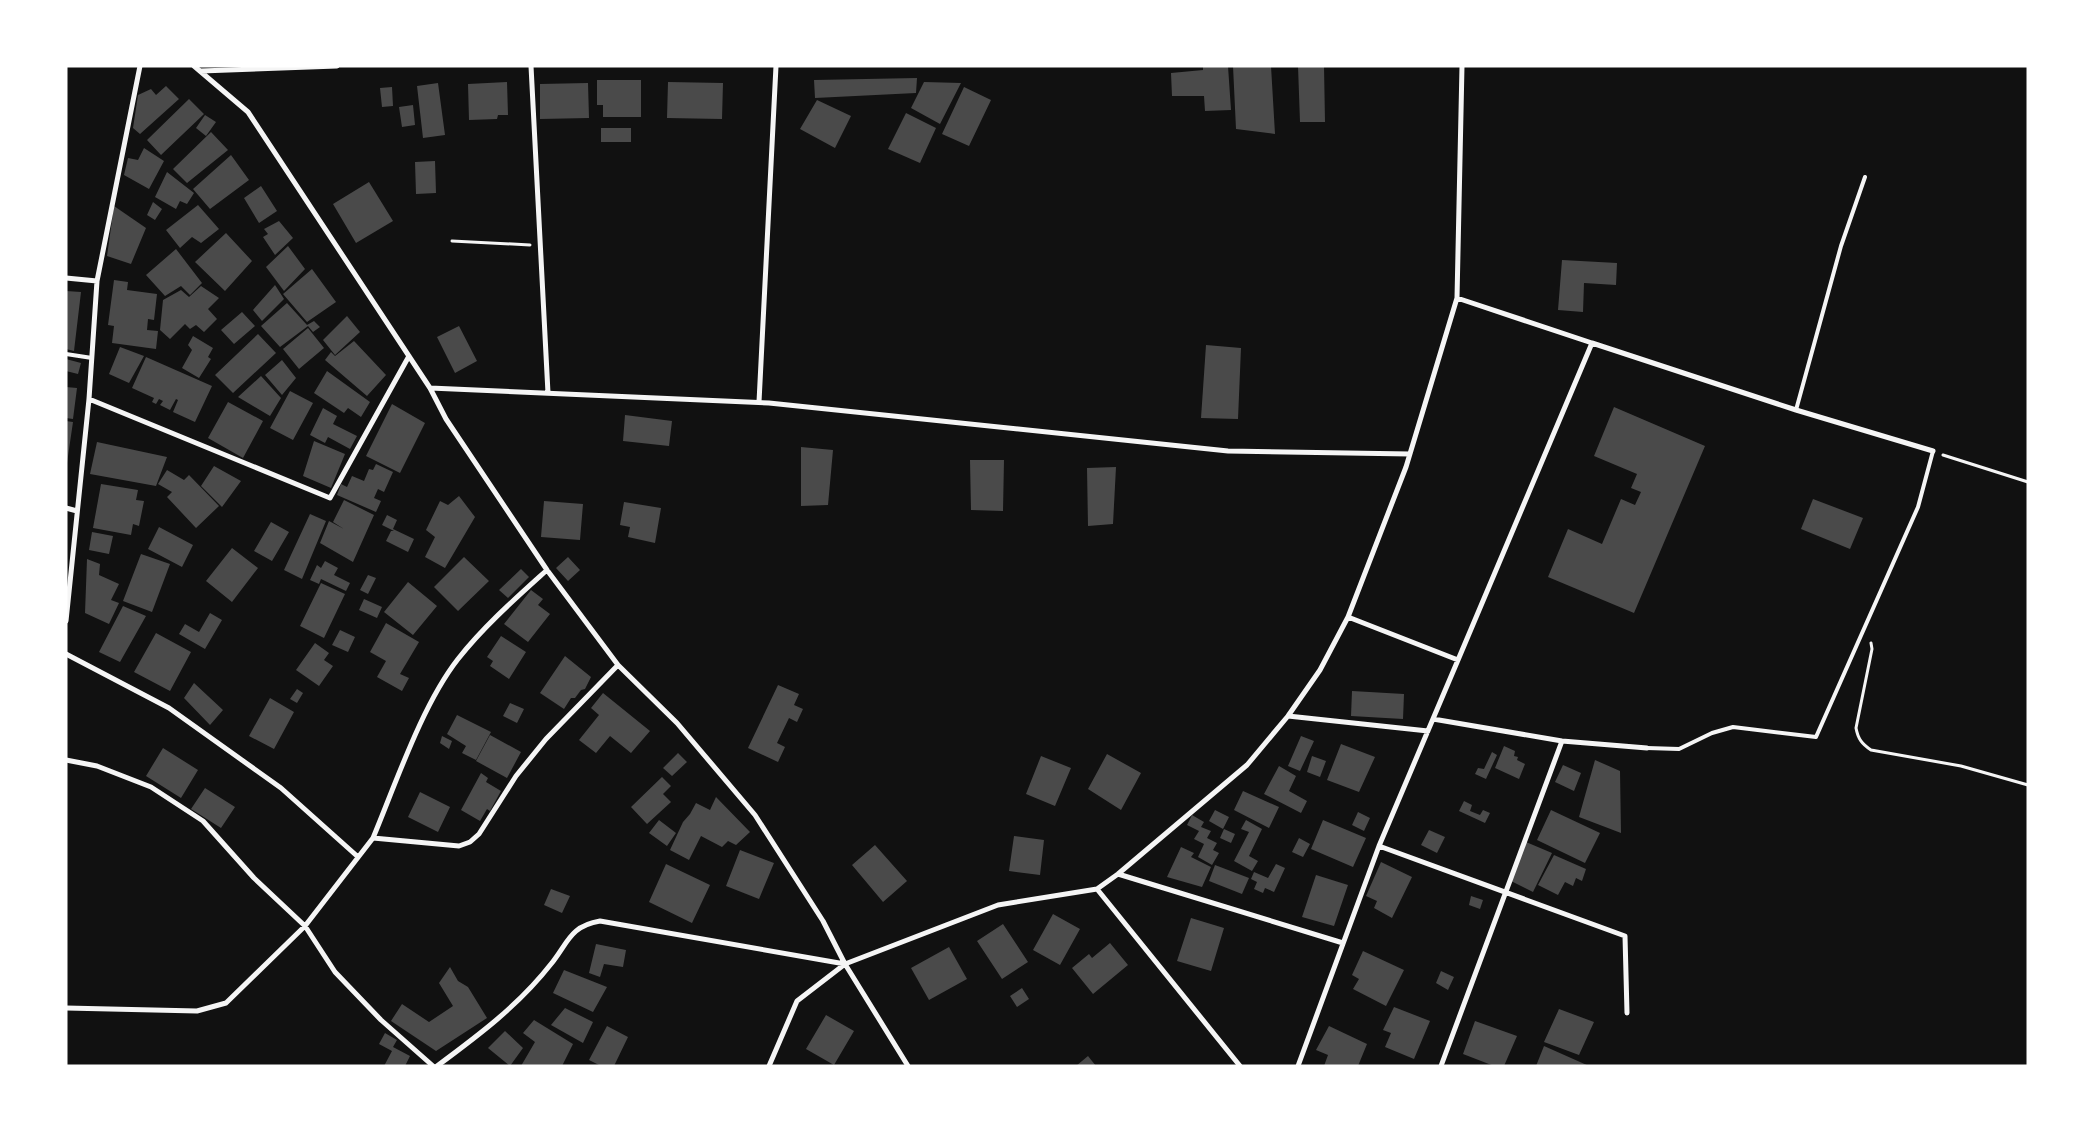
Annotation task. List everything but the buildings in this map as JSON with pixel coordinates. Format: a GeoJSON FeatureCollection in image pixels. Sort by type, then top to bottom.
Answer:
{"type":"FeatureCollection","features":[{"type":"Feature","properties":{"kind":"street"},"geometry":{"type":"LineString","coordinates":[[66,621],[89,398],[97,281],[140,66]]}},
{"type":"Feature","properties":{"kind":"street"},"geometry":{"type":"LineString","coordinates":[[194,66],[248,112],[430,388],[446,419],[547,570],[618,665],[677,723],[755,815],[822,921],[845,964],[908,1066]]}},
{"type":"Feature","properties":{"kind":"street"},"geometry":{"type":"LineString","coordinates":[[201,71],[338,66]]}},
{"type":"Feature","properties":{"kind":"street"},"geometry":{"type":"LineString","coordinates":[[531,66],[548,393]]}},
{"type":"Feature","properties":{"kind":"street"},"geometry":{"type":"LineString","coordinates":[[759,402],[776,66]]}},
{"type":"Feature","properties":{"kind":"street"},"geometry":{"type":"LineString","coordinates":[[769,1066],[797,1001],[845,964],[998,905],[1097,889],[1118,874],[1247,764],[1288,716],[1320,670],[1348,617],[1410,454],[1457,298],[1462,66]]}},
{"type":"Feature","properties":{"kind":"street"},"geometry":{"type":"LineString","coordinates":[[66,278],[97,281]]}},
{"type":"Feature","properties":{"kind":"street"},"geometry":{"type":"LineString","coordinates":[[1457,298],[1796,410],[1933,451]]}},
{"type":"Feature","properties":{"kind":"street"},"geometry":{"type":"LineString","coordinates":[[1298,1066],[1379,846],[1592,343]]}},
{"type":"Feature","properties":{"kind":"street"},"geometry":{"type":"LineString","coordinates":[[89,398],[330,498],[409,356]]}},
{"type":"Feature","properties":{"kind":"street"},"geometry":{"type":"LineString","coordinates":[[430,388],[759,402],[1228,451],[1410,454]]}},
{"type":"Feature","properties":{"kind":"street"},"geometry":{"type":"LineString","coordinates":[[66,508],[78,511]]}},
{"type":"Feature","properties":{"kind":"street"},"geometry":{"type":"LineString","coordinates":[[66,1008],[197,1011],[226,1003],[305,926],[357,856],[373,838],[428,708],[458,660],[507,606],[547,570]]}},
{"type":"Feature","properties":{"kind":"street"},"geometry":{"type":"LineString","coordinates":[[1348,617],[1458,660]]}},
{"type":"Feature","properties":{"kind":"street"},"geometry":{"type":"LineString","coordinates":[[66,654],[169,708],[281,788],[357,856]]}},
{"type":"Feature","properties":{"kind":"street"},"geometry":{"type":"LineString","coordinates":[[373,838],[459,846],[470,842],[480,834],[516,776],[546,740],[618,665]]}},
{"type":"Feature","properties":{"kind":"street"},"geometry":{"type":"LineString","coordinates":[[1288,716],[1428,731]]}},
{"type":"Feature","properties":{"kind":"street"},"geometry":{"type":"LineString","coordinates":[[1433,719],[1562,741],[1647,748]]}},
{"type":"Feature","properties":{"kind":"street"},"geometry":{"type":"LineString","coordinates":[[1441,1066],[1562,741]]}},
{"type":"Feature","properties":{"kind":"street"},"geometry":{"type":"LineString","coordinates":[[66,760],[97,766],[151,787],[203,820],[254,878],[305,926],[335,972],[381,1020],[435,1066],[522,998],[552,963],[572,932],[586,923],[600,921],[845,964]]}},
{"type":"Feature","properties":{"kind":"street"},"geometry":{"type":"LineString","coordinates":[[1379,846],[1626,936],[1627,1012]]}},
{"type":"Feature","properties":{"kind":"street"},"geometry":{"type":"LineString","coordinates":[[1118,874],[1343,943]]}},
{"type":"Feature","properties":{"kind":"street"},"geometry":{"type":"LineString","coordinates":[[1097,889],[1240,1066]]}},
{"type":"Feature","properties":{"kind":"lane"},"geometry":{"type":"LineString","coordinates":[[1796,410],[1841,246],[1865,177]]}},
{"type":"Feature","properties":{"kind":"lane"},"geometry":{"type":"LineString","coordinates":[[66,354],[92,358]]}},
{"type":"Feature","properties":{"kind":"lane"},"geometry":{"type":"LineString","coordinates":[[1647,748],[1678,749],[1712,733],[1733,728],[1816,737],[1918,507],[1933,451]]}},
{"type":"Feature","properties":{"kind":"path"},"geometry":{"type":"LineString","coordinates":[[452,241],[540,246]]}},
{"type":"Feature","properties":{"kind":"path"},"geometry":{"type":"LineString","coordinates":[[1933,451],[2028,482]]}},
{"type":"Feature","properties":{"kind":"path"},"geometry":{"type":"LineString","coordinates":[[1862,633],[1868,638],[1872,648],[1856,728],[1862,744],[1871,750],[1961,766],[2028,785]]}}]}
